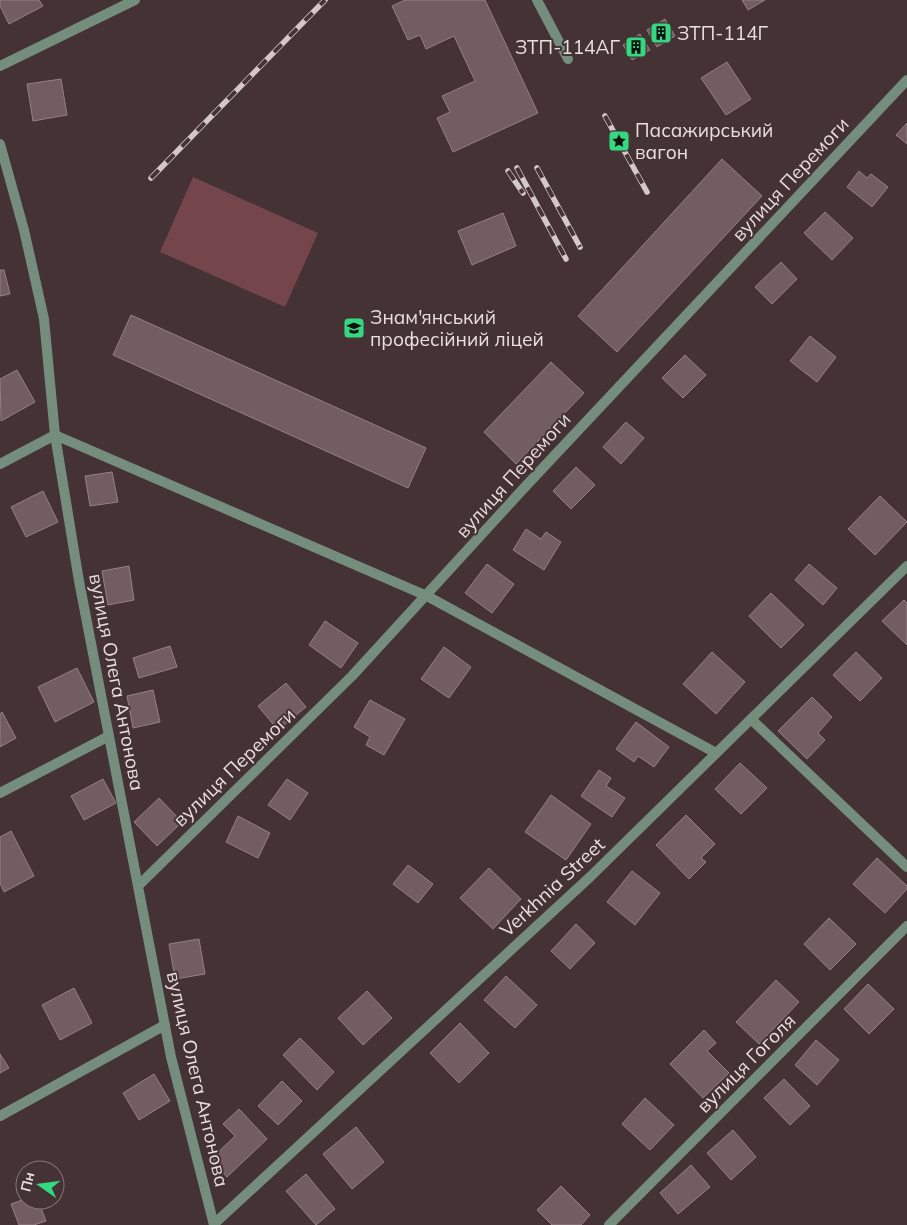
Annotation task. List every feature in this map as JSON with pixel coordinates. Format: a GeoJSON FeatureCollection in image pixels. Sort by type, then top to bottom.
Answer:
{"type":"FeatureCollection","features":[{"type":"Feature","properties":{"kind":"street"},"geometry":{"type":"LineString","coordinates":[[0,66],[136,0]]}},
{"type":"Feature","properties":{"kind":"street"},"geometry":{"type":"LineString","coordinates":[[537,0],[568,59]]}},
{"type":"Feature","properties":{"kind":"street","name":"вулиця Перемоги"},"geometry":{"type":"LineString","coordinates":[[138,886],[352,676],[524,488],[907,80]]}},
{"type":"Feature","properties":{"kind":"street","name":"вулиця Олега Антонова"},"geometry":{"type":"LineString","coordinates":[[0,144],[24,230],[44,319],[55,435],[79,582],[165,1025],[214,1224]]}},
{"type":"Feature","properties":{"kind":"street"},"geometry":{"type":"LineString","coordinates":[[0,464],[55,435],[427,596],[716,753]]}},
{"type":"Feature","properties":{"kind":"street","name":"Verkhnia Street"},"geometry":{"type":"LineString","coordinates":[[214,1224],[590,877],[907,566]]}},
{"type":"Feature","properties":{"kind":"street"},"geometry":{"type":"LineString","coordinates":[[752,720],[907,867]]}},
{"type":"Feature","properties":{"kind":"street"},"geometry":{"type":"LineString","coordinates":[[0,793],[109,736]]}},
{"type":"Feature","properties":{"kind":"street","name":"вулиця Гоголя"},"geometry":{"type":"LineString","coordinates":[[609,1225],[907,926]]}},
{"type":"Feature","properties":{"kind":"street"},"geometry":{"type":"LineString","coordinates":[[0,1116],[165,1025]]}},
{"type":"Feature","properties":{"kind":"shaded area"},"geometry":{"type":"Polygon","coordinates":[[[193,177],[318,233],[285,307],[160,252],[193,177]]]}},
{"type":"Feature","properties":{"kind":"building"},"geometry":{"type":"Polygon","coordinates":[[[0,0],[39,0],[43,6],[9,24],[0,6],[0,0]]]}},
{"type":"Feature","properties":{"kind":"building"},"geometry":{"type":"Polygon","coordinates":[[[405,0],[485,0],[538,113],[453,152],[437,118],[450,112],[442,96],[475,81],[454,36],[426,49],[420,35],[408,40],[392,6],[405,0]]]}},
{"type":"Feature","properties":{"kind":"building"},"geometry":{"type":"Polygon","coordinates":[[[742,0],[765,0],[748,10],[742,0]]]}},
{"type":"Feature","properties":{"kind":"building","name":"ЗТП-114Г"},"geometry":{"type":"Polygon","coordinates":[[[665,19],[675,36],[657,47],[647,30],[665,19]]]}},
{"type":"Feature","properties":{"kind":"building","name":"ЗТП-114АГ"},"geometry":{"type":"Polygon","coordinates":[[[640,34],[650,50],[632,60],[623,45],[640,34]]]}},
{"type":"Feature","properties":{"kind":"building"},"geometry":{"type":"Polygon","coordinates":[[[727,62],[751,99],[726,115],[701,78],[727,62]]]}},
{"type":"Feature","properties":{"kind":"building"},"geometry":{"type":"Polygon","coordinates":[[[61,79],[67,115],[33,121],[27,84],[61,79]]]}},
{"type":"Feature","properties":{"kind":"building"},"geometry":{"type":"Polygon","coordinates":[[[907,123],[907,144],[896,135],[907,123]]]}},
{"type":"Feature","properties":{"kind":"building"},"geometry":{"type":"Polygon","coordinates":[[[722,159],[762,196],[617,352],[578,316],[722,159]]]}},
{"type":"Feature","properties":{"kind":"building"},"geometry":{"type":"Polygon","coordinates":[[[859,171],[867,178],[871,174],[888,187],[872,207],[847,187],[859,171]]]}},
{"type":"Feature","properties":{"kind":"building"},"geometry":{"type":"Polygon","coordinates":[[[825,212],[853,238],[832,260],[804,233],[825,212]]]}},
{"type":"Feature","properties":{"kind":"building"},"geometry":{"type":"Polygon","coordinates":[[[503,213],[516,246],[472,265],[458,231],[503,213]]]}},
{"type":"Feature","properties":{"kind":"building"},"geometry":{"type":"Polygon","coordinates":[[[781,262],[797,279],[772,304],[755,287],[781,262]]]}},
{"type":"Feature","properties":{"kind":"building"},"geometry":{"type":"Polygon","coordinates":[[[0,270],[4,270],[10,294],[0,296],[0,270]]]}},
{"type":"Feature","properties":{"kind":"building"},"geometry":{"type":"Polygon","coordinates":[[[131,315],[426,448],[408,488],[113,355],[131,315]]]}},
{"type":"Feature","properties":{"kind":"building"},"geometry":{"type":"Polygon","coordinates":[[[810,336],[836,357],[817,382],[790,361],[810,336]]]}},
{"type":"Feature","properties":{"kind":"building"},"geometry":{"type":"Polygon","coordinates":[[[685,355],[706,375],[683,398],[662,378],[685,355]]]}},
{"type":"Feature","properties":{"kind":"building"},"geometry":{"type":"Polygon","coordinates":[[[551,362],[584,393],[516,464],[484,432],[551,362]]]}},
{"type":"Feature","properties":{"kind":"building"},"geometry":{"type":"Polygon","coordinates":[[[17,370],[35,402],[1,421],[0,379],[17,370]]]}},
{"type":"Feature","properties":{"kind":"building"},"geometry":{"type":"Polygon","coordinates":[[[626,422],[644,438],[621,464],[603,447],[626,422]]]}},
{"type":"Feature","properties":{"kind":"building"},"geometry":{"type":"Polygon","coordinates":[[[576,467],[595,485],[571,509],[553,491],[576,467]]]}},
{"type":"Feature","properties":{"kind":"building"},"geometry":{"type":"Polygon","coordinates":[[[112,472],[118,502],[90,506],[85,476],[112,472]]]}},
{"type":"Feature","properties":{"kind":"building"},"geometry":{"type":"Polygon","coordinates":[[[43,491],[58,522],[26,537],[11,507],[43,491]]]}},
{"type":"Feature","properties":{"kind":"building"},"geometry":{"type":"Polygon","coordinates":[[[880,496],[907,522],[875,555],[848,529],[880,496]]]}},
{"type":"Feature","properties":{"kind":"building"},"geometry":{"type":"Polygon","coordinates":[[[526,529],[541,539],[546,532],[561,542],[544,570],[513,550],[526,529]]]}},
{"type":"Feature","properties":{"kind":"building"},"geometry":{"type":"Polygon","coordinates":[[[487,564],[514,584],[492,613],[465,593],[487,564]]]}},
{"type":"Feature","properties":{"kind":"building"},"geometry":{"type":"Polygon","coordinates":[[[809,564],[837,588],[823,605],[795,580],[809,564]]]}},
{"type":"Feature","properties":{"kind":"building"},"geometry":{"type":"Polygon","coordinates":[[[129,566],[134,600],[108,605],[102,571],[129,566]]]}},
{"type":"Feature","properties":{"kind":"building"},"geometry":{"type":"Polygon","coordinates":[[[771,593],[804,625],[781,648],[749,616],[771,593]]]}},
{"type":"Feature","properties":{"kind":"building"},"geometry":{"type":"Polygon","coordinates":[[[904,600],[907,603],[907,645],[882,621],[904,600]]]}},
{"type":"Feature","properties":{"kind":"building"},"geometry":{"type":"Polygon","coordinates":[[[325,621],[358,643],[341,668],[309,645],[325,621]]]}},
{"type":"Feature","properties":{"kind":"building"},"geometry":{"type":"Polygon","coordinates":[[[170,646],[177,667],[139,678],[133,658],[170,646]]]}},
{"type":"Feature","properties":{"kind":"building"},"geometry":{"type":"Polygon","coordinates":[[[444,647],[471,667],[449,698],[421,679],[444,647]]]}},
{"type":"Feature","properties":{"kind":"building"},"geometry":{"type":"Polygon","coordinates":[[[712,652],[745,682],[716,714],[683,684],[712,652]]]}},
{"type":"Feature","properties":{"kind":"building"},"geometry":{"type":"Polygon","coordinates":[[[856,652],[882,678],[860,701],[833,675],[856,652]]]}},
{"type":"Feature","properties":{"kind":"building"},"geometry":{"type":"Polygon","coordinates":[[[77,668],[94,702],[55,722],[38,687],[77,668]]]}},
{"type":"Feature","properties":{"kind":"building"},"geometry":{"type":"Polygon","coordinates":[[[286,683],[306,707],[278,730],[258,706],[286,683]]]}},
{"type":"Feature","properties":{"kind":"building"},"geometry":{"type":"Polygon","coordinates":[[[153,690],[160,722],[133,728],[127,696],[153,690]]]}},
{"type":"Feature","properties":{"kind":"building"},"geometry":{"type":"Polygon","coordinates":[[[812,697],[832,717],[818,733],[825,740],[807,759],[778,731],[812,697]]]}},
{"type":"Feature","properties":{"kind":"building"},"geometry":{"type":"Polygon","coordinates":[[[370,700],[405,719],[384,755],[366,745],[370,737],[354,727],[370,700]]]}},
{"type":"Feature","properties":{"kind":"building"},"geometry":{"type":"Polygon","coordinates":[[[2,712],[16,738],[0,747],[0,714],[2,712]]]}},
{"type":"Feature","properties":{"kind":"building"},"geometry":{"type":"Polygon","coordinates":[[[636,722],[669,747],[654,767],[638,756],[634,762],[616,749],[636,722]]]}},
{"type":"Feature","properties":{"kind":"building"},"geometry":{"type":"Polygon","coordinates":[[[740,763],[767,788],[741,814],[715,789],[740,763]]]}},
{"type":"Feature","properties":{"kind":"building"},"geometry":{"type":"Polygon","coordinates":[[[599,770],[611,778],[606,786],[625,798],[612,817],[581,796],[599,770]]]}},
{"type":"Feature","properties":{"kind":"building"},"geometry":{"type":"Polygon","coordinates":[[[103,779],[116,803],[84,820],[71,796],[103,779]]]}},
{"type":"Feature","properties":{"kind":"building"},"geometry":{"type":"Polygon","coordinates":[[[287,779],[308,793],[290,820],[268,805],[287,779]]]}},
{"type":"Feature","properties":{"kind":"building"},"geometry":{"type":"Polygon","coordinates":[[[551,795],[591,824],[566,860],[525,832],[551,795]]]}},
{"type":"Feature","properties":{"kind":"building"},"geometry":{"type":"Polygon","coordinates":[[[159,798],[182,822],[157,846],[134,822],[159,798]]]}},
{"type":"Feature","properties":{"kind":"building"},"geometry":{"type":"Polygon","coordinates":[[[686,815],[715,844],[701,858],[706,862],[689,879],[656,845],[686,815]]]}},
{"type":"Feature","properties":{"kind":"building"},"geometry":{"type":"Polygon","coordinates":[[[238,816],[270,833],[258,858],[226,842],[238,816]]]}},
{"type":"Feature","properties":{"kind":"building"},"geometry":{"type":"Polygon","coordinates":[[[11,831],[34,876],[4,892],[0,883],[0,837],[11,831]]]}},
{"type":"Feature","properties":{"kind":"building"},"geometry":{"type":"Polygon","coordinates":[[[877,858],[907,886],[907,889],[885,913],[853,884],[877,858]]]}},
{"type":"Feature","properties":{"kind":"building"},"geometry":{"type":"Polygon","coordinates":[[[408,865],[433,884],[418,903],[393,884],[408,865]]]}},
{"type":"Feature","properties":{"kind":"building"},"geometry":{"type":"Polygon","coordinates":[[[489,868],[521,899],[493,929],[460,898],[489,868]]]}},
{"type":"Feature","properties":{"kind":"building"},"geometry":{"type":"Polygon","coordinates":[[[632,871],[660,893],[635,925],[607,902],[632,871]]]}},
{"type":"Feature","properties":{"kind":"building"},"geometry":{"type":"Polygon","coordinates":[[[829,918],[856,944],[830,970],[804,944],[829,918]]]}},
{"type":"Feature","properties":{"kind":"building"},"geometry":{"type":"Polygon","coordinates":[[[576,924],[595,943],[570,969],[551,951],[576,924]]]}},
{"type":"Feature","properties":{"kind":"building"},"geometry":{"type":"Polygon","coordinates":[[[199,939],[205,974],[175,979],[169,944],[199,939]]]}},
{"type":"Feature","properties":{"kind":"building"},"geometry":{"type":"Polygon","coordinates":[[[506,976],[537,1005],[515,1028],[484,1000],[506,976]]]}},
{"type":"Feature","properties":{"kind":"building"},"geometry":{"type":"Polygon","coordinates":[[[776,980],[799,1002],[759,1044],[736,1022],[776,980]]]}},
{"type":"Feature","properties":{"kind":"building"},"geometry":{"type":"Polygon","coordinates":[[[868,984],[894,1009],[869,1034],[844,1009],[868,984]]]}},
{"type":"Feature","properties":{"kind":"building"},"geometry":{"type":"Polygon","coordinates":[[[74,988],[92,1023],[60,1040],[42,1005],[74,988]]]}},
{"type":"Feature","properties":{"kind":"building"},"geometry":{"type":"Polygon","coordinates":[[[367,991],[392,1018],[363,1045],[338,1018],[367,991]]]}},
{"type":"Feature","properties":{"kind":"building"},"geometry":{"type":"Polygon","coordinates":[[[460,1023],[489,1053],[459,1083],[430,1053],[460,1023]]]}},
{"type":"Feature","properties":{"kind":"building"},"geometry":{"type":"Polygon","coordinates":[[[704,1030],[716,1043],[707,1051],[729,1073],[703,1098],[670,1064],[704,1030]]]}},
{"type":"Feature","properties":{"kind":"building"},"geometry":{"type":"Polygon","coordinates":[[[300,1038],[334,1072],[317,1090],[283,1055],[300,1038]]]}},
{"type":"Feature","properties":{"kind":"building"},"geometry":{"type":"Polygon","coordinates":[[[816,1040],[839,1060],[817,1085],[795,1065],[816,1040]]]}},
{"type":"Feature","properties":{"kind":"building"},"geometry":{"type":"Polygon","coordinates":[[[0,1054],[9,1068],[0,1073],[0,1054]]]}},
{"type":"Feature","properties":{"kind":"building"},"geometry":{"type":"Polygon","coordinates":[[[154,1074],[170,1101],[139,1120],[123,1093],[154,1074]]]}},
{"type":"Feature","properties":{"kind":"building"},"geometry":{"type":"Polygon","coordinates":[[[784,1079],[810,1106],[790,1125],[764,1098],[784,1079]]]}},
{"type":"Feature","properties":{"kind":"building"},"geometry":{"type":"Polygon","coordinates":[[[282,1081],[302,1101],[278,1125],[258,1106],[282,1081]]]}},
{"type":"Feature","properties":{"kind":"building"},"geometry":{"type":"Polygon","coordinates":[[[645,1098],[674,1125],[650,1150],[622,1124],[645,1098]]]}},
{"type":"Feature","properties":{"kind":"building"},"geometry":{"type":"Polygon","coordinates":[[[239,1109],[267,1139],[227,1177],[211,1159],[235,1136],[223,1124],[239,1109]]]}},
{"type":"Feature","properties":{"kind":"building"},"geometry":{"type":"Polygon","coordinates":[[[356,1127],[384,1162],[352,1189],[323,1154],[356,1127]]]}},
{"type":"Feature","properties":{"kind":"building"},"geometry":{"type":"Polygon","coordinates":[[[733,1130],[756,1157],[731,1180],[707,1153],[733,1130]]]}},
{"type":"Feature","properties":{"kind":"building"},"geometry":{"type":"Polygon","coordinates":[[[691,1165],[710,1187],[678,1214],[660,1193],[691,1165]]]}},
{"type":"Feature","properties":{"kind":"building"},"geometry":{"type":"Polygon","coordinates":[[[306,1174],[335,1209],[316,1225],[286,1191],[306,1174]]]}},
{"type":"Feature","properties":{"kind":"building"},"geometry":{"type":"Polygon","coordinates":[[[561,1186],[590,1215],[581,1225],[552,1225],[537,1210],[561,1186]]]}},
{"type":"Feature","properties":{"kind":"building"},"geometry":{"type":"Polygon","coordinates":[[[15,1203],[15,1210],[42,1210],[46,1221],[34,1225],[19,1225],[11,1204],[15,1203]]]}},
{"type":"Feature","properties":{"kind":"railway"},"geometry":{"type":"LineString","coordinates":[[151,178],[325,0]]}},
{"type":"Feature","properties":{"kind":"railway"},"geometry":{"type":"LineString","coordinates":[[605,116],[647,192]]}},
{"type":"Feature","properties":{"kind":"railway"},"geometry":{"type":"LineString","coordinates":[[517,168],[566,259]]}},
{"type":"Feature","properties":{"kind":"railway"},"geometry":{"type":"LineString","coordinates":[[537,168],[580,247]]}},
{"type":"Feature","properties":{"kind":"railway"},"geometry":{"type":"LineString","coordinates":[[508,171],[523,193]]}},
{"type":"Feature","properties":{"kind":"place","name":"ЗТП-114Г"},"geometry":{"type":"Point","coordinates":[661,33]}},
{"type":"Feature","properties":{"kind":"place","name":"ЗТП-114АГ"},"geometry":{"type":"Point","coordinates":[636,47]}},
{"type":"Feature","properties":{"kind":"place","name":"Пасажирський вагон"},"geometry":{"type":"Point","coordinates":[619,141]}},
{"type":"Feature","properties":{"kind":"place","name":"Знам'янський професійний ліцей"},"geometry":{"type":"Point","coordinates":[354,328]}}]}
